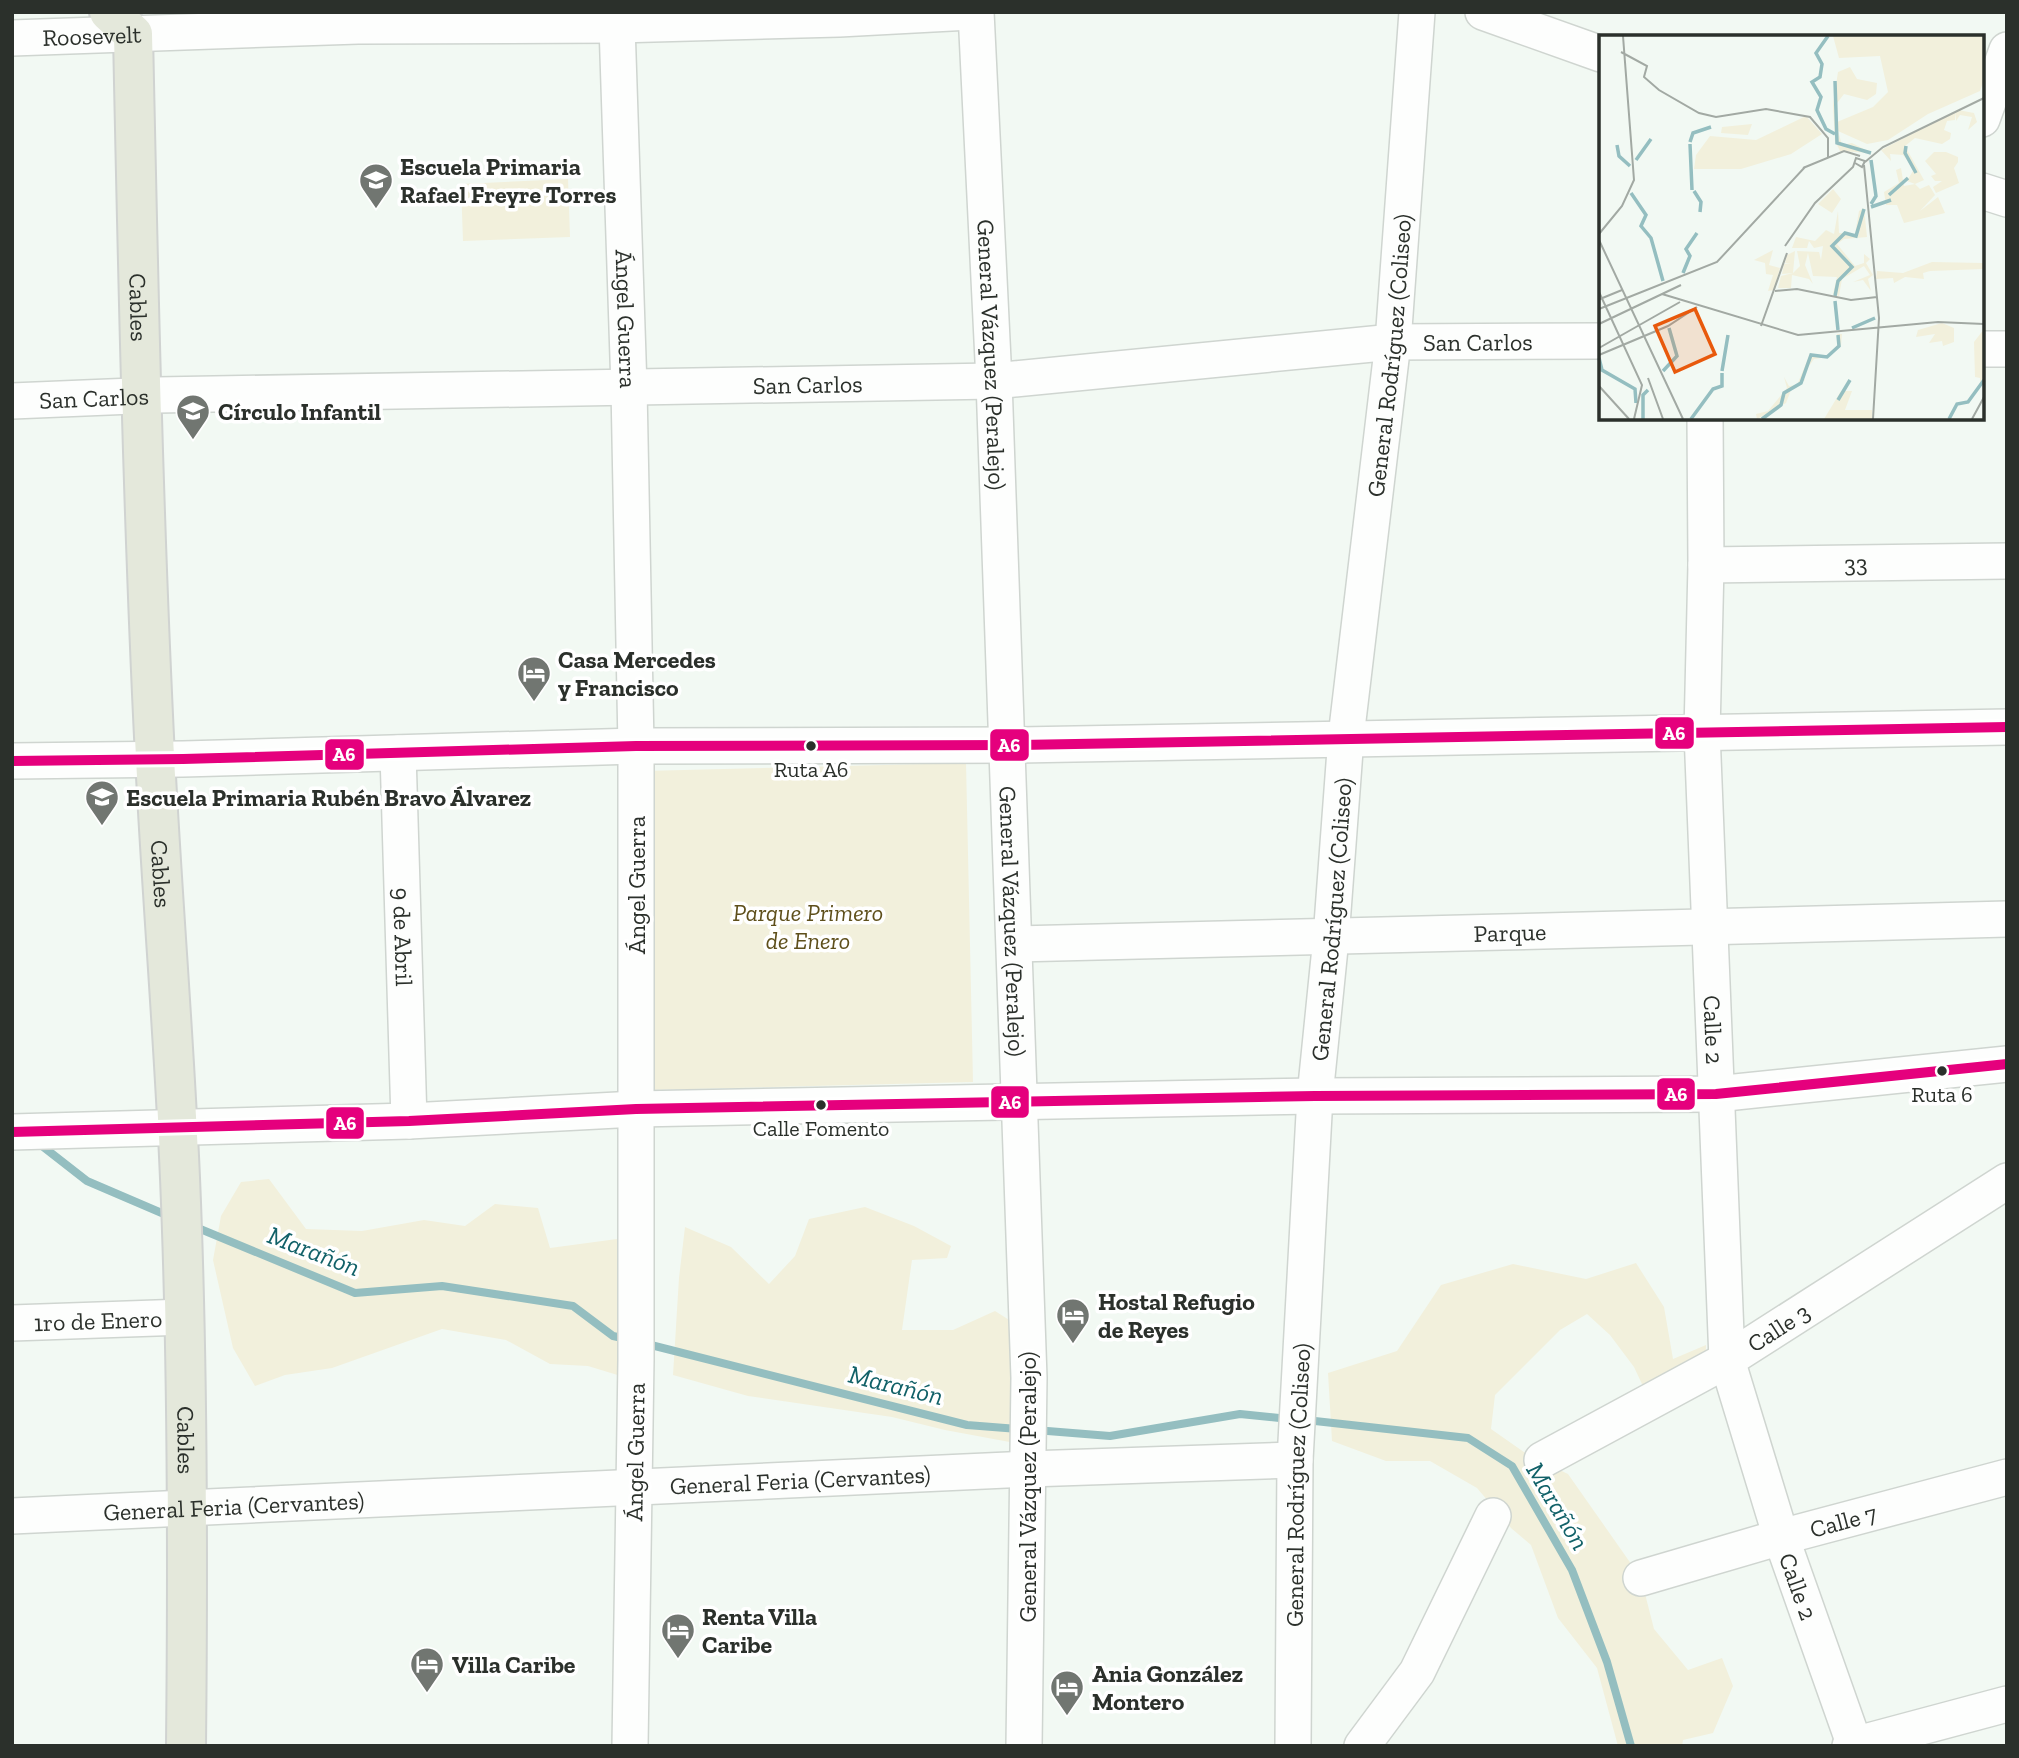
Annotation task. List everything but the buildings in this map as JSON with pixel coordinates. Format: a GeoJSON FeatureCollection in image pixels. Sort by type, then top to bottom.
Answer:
{"type":"FeatureCollection","features":[{"type":"Feature","properties":{"kind":"main road","name":"Cables"},"geometry":{"type":"LineString","coordinates":[[121,23],[155,760],[184,1266],[188,1509],[186,1746]]}},
{"type":"Feature","properties":{"kind":"street","name":"Roosevelt"},"geometry":{"type":"LineString","coordinates":[[12,38],[121,23],[842,16],[970,12]]}},
{"type":"Feature","properties":{"kind":"street","name":"General Vázquez (Peralejo)"},"geometry":{"type":"LineString","coordinates":[[976,12],[1015,944],[1029,1378],[1024,1746]]}},
{"type":"Feature","properties":{"kind":"street","name":"General Rodríguez (Coliseo)"},"geometry":{"type":"LineString","coordinates":[[1293,1746],[1295,1460],[1315,1096],[1331,938],[1346,737],[1393,342],[1417,12]]}},
{"type":"Feature","properties":{"kind":"street"},"geometry":{"type":"LineString","coordinates":[[1483,12],[1599,53]]}},
{"type":"Feature","properties":{"kind":"street","name":"Ángel Guerra"},"geometry":{"type":"LineString","coordinates":[[611,18],[629,388],[636,747],[636,1360],[630,1746]]}},
{"type":"Feature","properties":{"kind":"street"},"geometry":{"type":"LineString","coordinates":[[1984,113],[2007,50]]}},
{"type":"Feature","properties":{"kind":"street"},"geometry":{"type":"LineString","coordinates":[[1984,192],[2007,199]]}},
{"type":"Feature","properties":{"kind":"street","name":"San Carlos"},"geometry":{"type":"LineString","coordinates":[[12,401],[140,395],[993,381],[1393,342],[1599,341]]}},
{"type":"Feature","properties":{"kind":"street"},"geometry":{"type":"LineString","coordinates":[[1984,349],[2007,349]]}},
{"type":"Feature","properties":{"kind":"street","name":"Calle 2"},"geometry":{"type":"LineString","coordinates":[[1705,420],[1706,565],[1702,732],[1727,1360],[1781,1537],[1853,1745]]}},
{"type":"Feature","properties":{"kind":"street","name":"33"},"geometry":{"type":"LineString","coordinates":[[1706,565],[2007,561]]}},
{"type":"Feature","properties":{"kind":"street"},"geometry":{"type":"LineString","coordinates":[[12,761],[155,760],[636,747],[1005,745],[2007,727]]}},
{"type":"Feature","properties":{"kind":"street","name":"9 de Abril"},"geometry":{"type":"LineString","coordinates":[[398,753],[409,1121]]}},
{"type":"Feature","properties":{"kind":"street","name":"Parque"},"geometry":{"type":"LineString","coordinates":[[1015,944],[2007,919]]}},
{"type":"Feature","properties":{"kind":"street"},"geometry":{"type":"LineString","coordinates":[[12,1132],[409,1121],[636,1109],[1019,1104],[1315,1096],[1716,1094],[2007,1064]]}},
{"type":"Feature","properties":{"kind":"street","name":"Calle 3"},"geometry":{"type":"LineString","coordinates":[[1542,1460],[1727,1360],[2007,1181]]}},
{"type":"Feature","properties":{"kind":"street","name":"1ro de Enero"},"geometry":{"type":"LineString","coordinates":[[12,1323],[185,1317]]}},
{"type":"Feature","properties":{"kind":"street","name":"General Feria (Cervantes)"},"geometry":{"type":"LineString","coordinates":[[12,1516],[1029,1469],[1295,1460]]}},
{"type":"Feature","properties":{"kind":"street","name":"Calle 7"},"geometry":{"type":"LineString","coordinates":[[1641,1578],[1781,1537],[2007,1477]]}},
{"type":"Feature","properties":{"kind":"street"},"geometry":{"type":"LineString","coordinates":[[1362,1746],[1417,1672],[1493,1516]]}},
{"type":"Feature","properties":{"kind":"street"},"geometry":{"type":"LineString","coordinates":[[1853,1745],[2007,1704]]}},
{"type":"Feature","properties":{"kind":"green space"},"geometry":{"type":"Polygon","coordinates":[[[568,179],[570,237],[463,241],[461,184],[568,179]]]}},
{"type":"Feature","properties":{"kind":"green space","name":"Parque Primero de Enero"},"geometry":{"type":"Polygon","coordinates":[[[966,763],[973,1082],[649,1090],[644,771],[966,763]]]}},
{"type":"Feature","properties":{"kind":"green space"},"geometry":{"type":"Polygon","coordinates":[[[269,1179],[306,1229],[362,1231],[424,1220],[465,1226],[495,1204],[538,1208],[550,1248],[617,1239],[624,1377],[588,1366],[550,1364],[506,1340],[442,1329],[332,1368],[285,1375],[255,1386],[233,1348],[213,1260],[221,1216],[241,1182],[269,1179]]]}},
{"type":"Feature","properties":{"kind":"green space"},"geometry":{"type":"Polygon","coordinates":[[[865,1207],[914,1226],[951,1246],[947,1258],[912,1260],[902,1330],[953,1330],[995,1311],[1014,1323],[1015,1443],[892,1417],[748,1396],[673,1375],[685,1227],[731,1247],[769,1284],[795,1256],[809,1219],[865,1207]]]}},
{"type":"Feature","properties":{"kind":"green space"},"geometry":{"type":"Polygon","coordinates":[[[1636,1263],[1664,1307],[1673,1359],[1706,1345],[1705,1387],[1656,1414],[1634,1367],[1610,1335],[1587,1314],[1560,1330],[1495,1395],[1491,1429],[1528,1455],[1568,1474],[1641,1578],[1654,1629],[1688,1670],[1722,1658],[1733,1686],[1713,1733],[1683,1740],[1682,1746],[1618,1746],[1597,1668],[1558,1618],[1531,1545],[1511,1528],[1477,1488],[1430,1461],[1386,1461],[1332,1441],[1328,1373],[1397,1351],[1441,1285],[1513,1264],[1586,1279],[1636,1263]]]}},
{"type":"Feature","properties":{"kind":"waterway","name":"Marañón"},"geometry":{"type":"LineString","coordinates":[[37,1142],[87,1181],[171,1217]]}},
{"type":"Feature","properties":{"kind":"waterway","name":"Marañón"},"geometry":{"type":"LineString","coordinates":[[193,1226],[355,1293],[442,1286],[573,1306],[613,1336],[627,1339]]}},
{"type":"Feature","properties":{"kind":"waterway","name":"Marañón"},"geometry":{"type":"LineString","coordinates":[[643,1343],[967,1425],[1019,1429]]}},
{"type":"Feature","properties":{"kind":"waterway","name":"Marañón"},"geometry":{"type":"LineString","coordinates":[[1035,1430],[1110,1436],[1240,1414],[1289,1419]]}},
{"type":"Feature","properties":{"kind":"waterway","name":"Marañón"},"geometry":{"type":"LineString","coordinates":[[1306,1420],[1468,1438],[1512,1466],[1572,1570],[1607,1662],[1631,1746]]}},
{"type":"Feature","properties":{"kind":"transit line","name":"A6"},"geometry":{"type":"LineString","coordinates":[[12,761],[183,759],[636,746],[1019,745],[2007,727]]}},
{"type":"Feature","properties":{"kind":"transit line","name":"A6"},"geometry":{"type":"LineString","coordinates":[[12,1132],[409,1121],[636,1109],[1315,1096],[1716,1094],[2007,1064]]}},
{"type":"Feature","properties":{"kind":"place","name":"Escuela Primaria Rafael Freyre Torres"},"geometry":{"type":"Point","coordinates":[376,210]}},
{"type":"Feature","properties":{"kind":"place","name":"Círculo Infantil"},"geometry":{"type":"Point","coordinates":[193,441]}},
{"type":"Feature","properties":{"kind":"place","name":"Casa Mercedes y Francisco"},"geometry":{"type":"Point","coordinates":[534,703]}},
{"type":"Feature","properties":{"kind":"place","name":"Ruta A6"},"geometry":{"type":"Point","coordinates":[811,746]}},
{"type":"Feature","properties":{"kind":"place","name":"Escuela Primaria Rubén Bravo Álvarez"},"geometry":{"type":"Point","coordinates":[102,827]}},
{"type":"Feature","properties":{"kind":"place","name":"Ruta 6"},"geometry":{"type":"Point","coordinates":[1942,1071]}},
{"type":"Feature","properties":{"kind":"place","name":"Calle Fomento"},"geometry":{"type":"Point","coordinates":[821,1105]}},
{"type":"Feature","properties":{"kind":"place","name":"Hostal Refugio de Reyes"},"geometry":{"type":"Point","coordinates":[1073,1345]}},
{"type":"Feature","properties":{"kind":"place","name":"Renta Villa Caribe"},"geometry":{"type":"Point","coordinates":[678,1660]}},
{"type":"Feature","properties":{"kind":"place","name":"Villa Caribe"},"geometry":{"type":"Point","coordinates":[427,1694]}},
{"type":"Feature","properties":{"kind":"place","name":"Ania González Montero"},"geometry":{"type":"Point","coordinates":[1067,1717]}}]}
